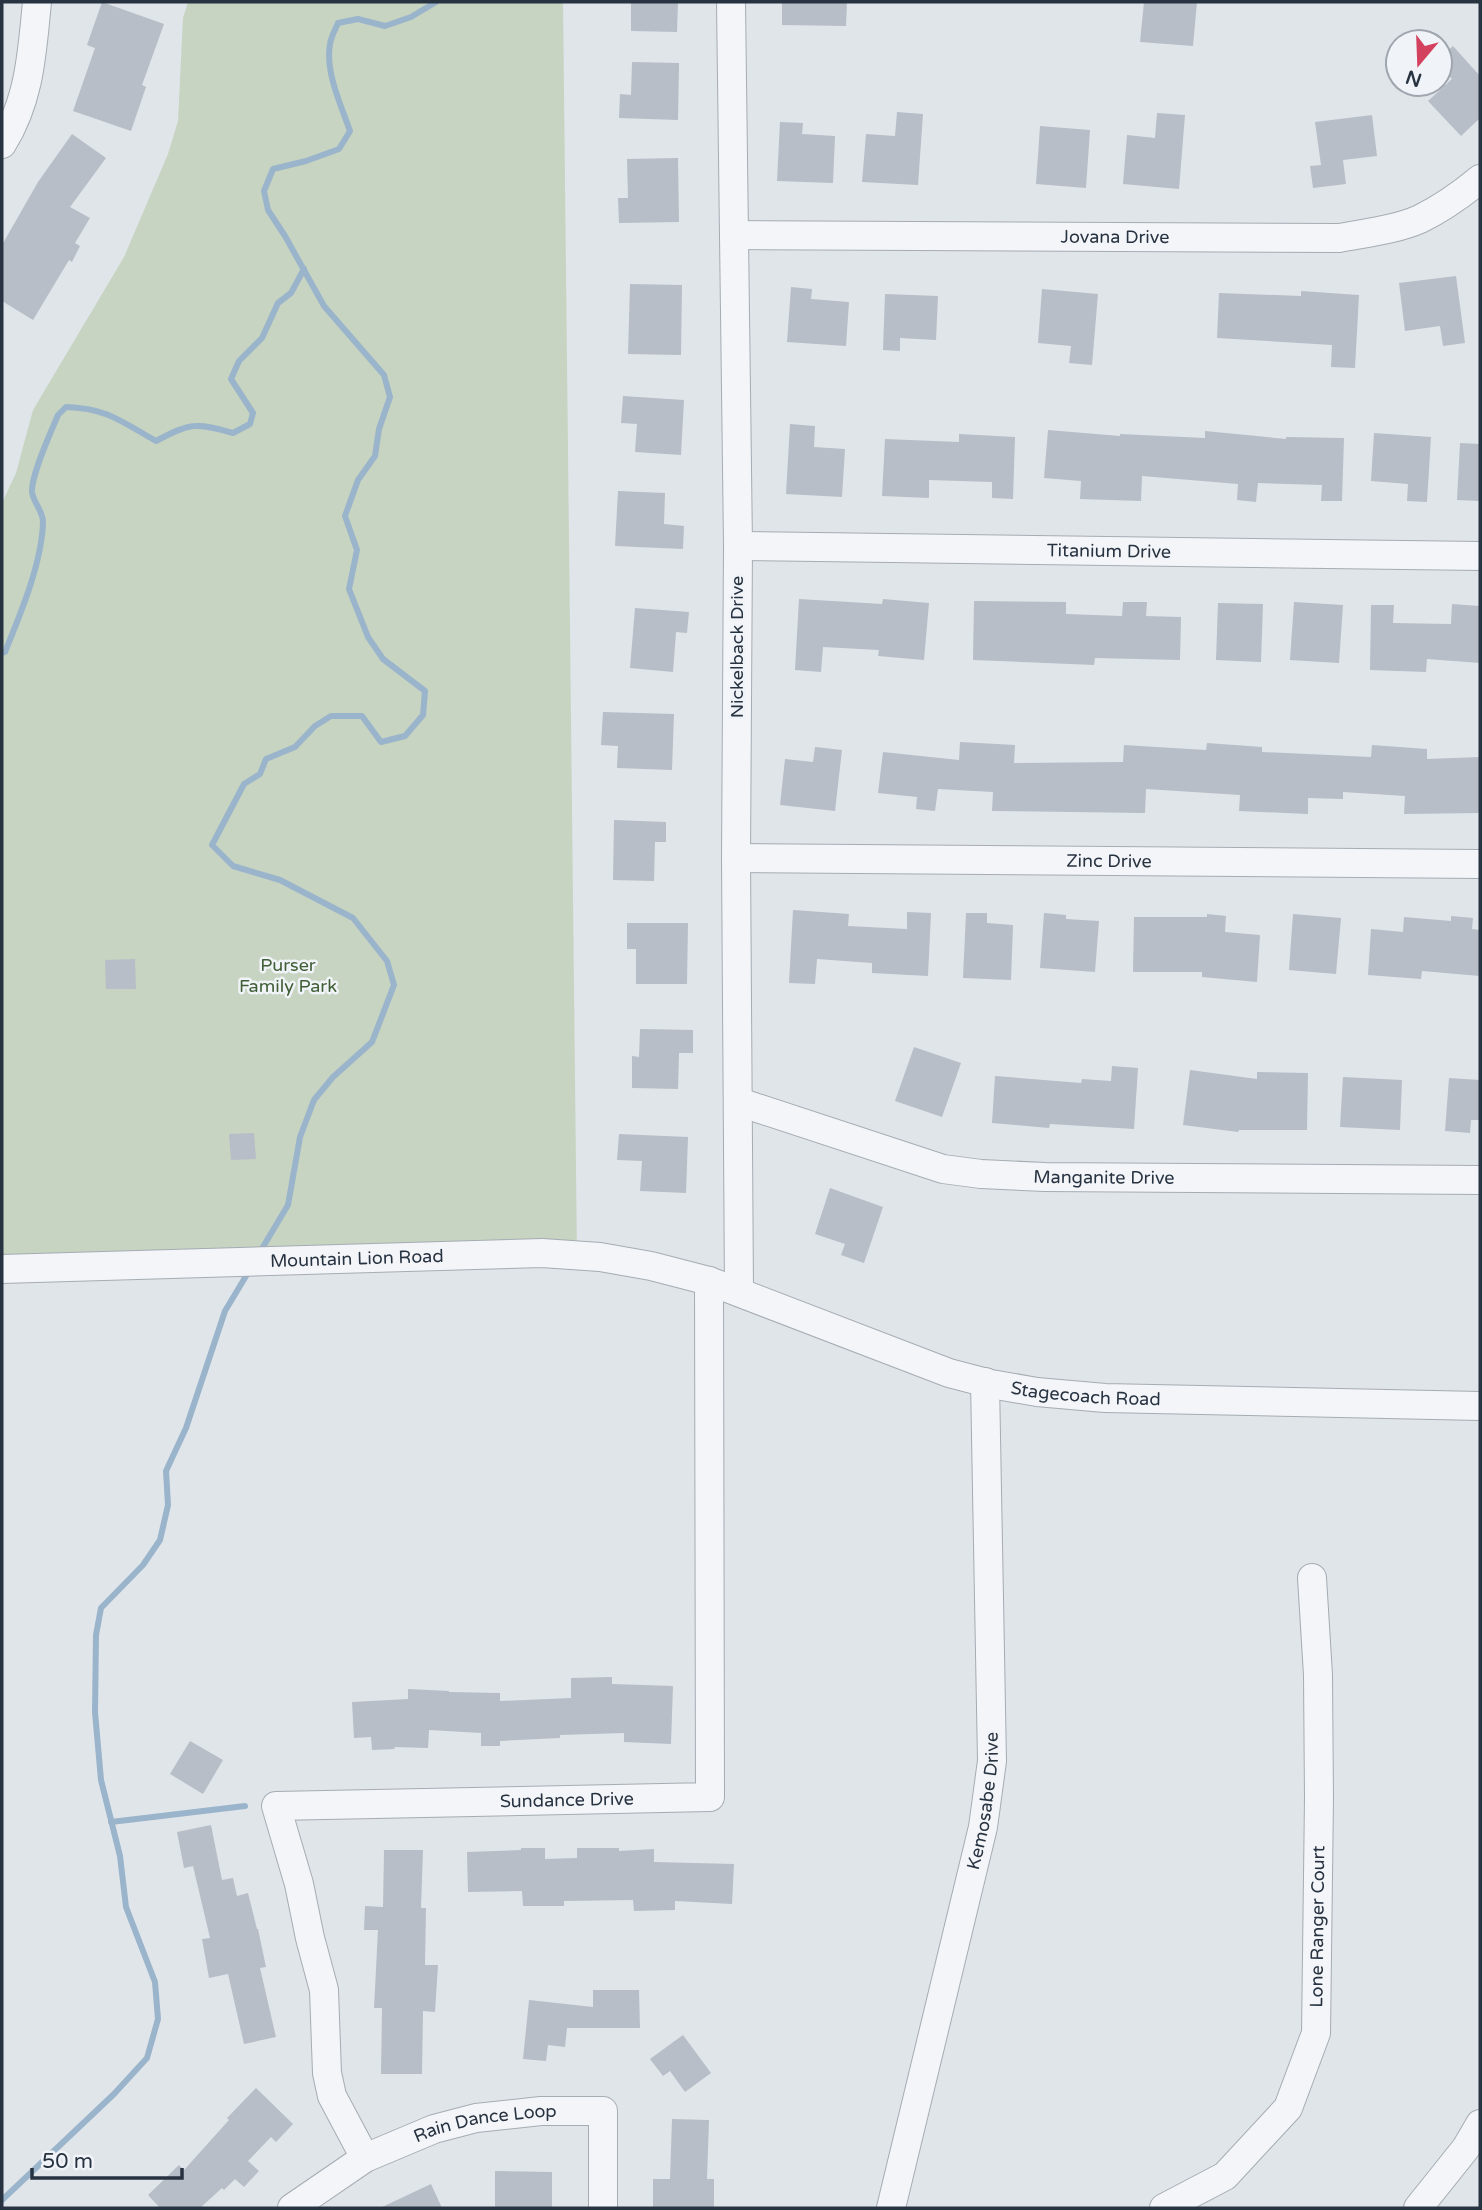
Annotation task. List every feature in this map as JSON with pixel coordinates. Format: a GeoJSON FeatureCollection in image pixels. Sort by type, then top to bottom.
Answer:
{"type":"FeatureCollection","features":[{"type":"Feature","properties":{"kind":"street"},"geometry":{"type":"LineString","coordinates":[[2,144],[13,127],[12,98],[30,65],[37,2]]}},
{"type":"Feature","properties":{"kind":"street","name":"Nickelback Drive"},"geometry":{"type":"LineString","coordinates":[[731,2],[738,546],[736,858],[739,1292]]}},
{"type":"Feature","properties":{"kind":"street","name":"Jovana Drive"},"geometry":{"type":"LineString","coordinates":[[734,235],[1339,238],[1382,230],[1418,219],[1460,195],[1480,179]]}},
{"type":"Feature","properties":{"kind":"street","name":"Titanium Drive"},"geometry":{"type":"LineString","coordinates":[[738,546],[1480,556]]}},
{"type":"Feature","properties":{"kind":"street","name":"Zinc Drive"},"geometry":{"type":"LineString","coordinates":[[736,858],[1480,864]]}},
{"type":"Feature","properties":{"kind":"street","name":"Manganite Drive"},"geometry":{"type":"LineString","coordinates":[[739,1102],[943,1170],[981,1174],[1480,1180]]}},
{"type":"Feature","properties":{"kind":"street","name":"Mountain Lion Road"},"geometry":{"type":"LineString","coordinates":[[2,1269],[542,1253],[600,1257],[651,1266],[709,1281]]}},
{"type":"Feature","properties":{"kind":"street","name":"Stagecoach Road"},"geometry":{"type":"LineString","coordinates":[[709,1281],[949,1373],[1037,1392],[1105,1398],[1480,1406]]}},
{"type":"Feature","properties":{"kind":"street","name":"Sundance Drive"},"geometry":{"type":"LineString","coordinates":[[365,2158],[332,2096],[327,2073],[324,1990],[299,1884],[276,1806],[710,1797],[709,1281]]}},
{"type":"Feature","properties":{"kind":"street","name":"Kemosabe Drive"},"geometry":{"type":"LineString","coordinates":[[891,2208],[984,1827],[992,1761],[985,1382]]}},
{"type":"Feature","properties":{"kind":"street","name":"Lone Ranger Court"},"geometry":{"type":"LineString","coordinates":[[1164,2208],[1225,2176],[1288,2108],[1316,2033],[1318,1675],[1312,1578]]}},
{"type":"Feature","properties":{"kind":"street","name":"Rain Dance Loop"},"geometry":{"type":"LineString","coordinates":[[292,2208],[365,2158],[435,2129],[476,2118],[541,2111],[603,2111],[603,2208]]}},
{"type":"Feature","properties":{"kind":"street"},"geometry":{"type":"LineString","coordinates":[[1418,2208],[1466,2148],[1480,2124]]}},
{"type":"Feature","properties":{"kind":"green space","name":"Purser Family Park"},"geometry":{"type":"Polygon","coordinates":[[[188,2],[563,2],[577,1256],[2,1269],[2,503],[16,473],[33,410],[124,257],[168,154],[178,121],[183,18],[188,2]]]}},
{"type":"Feature","properties":{"kind":"building"},"geometry":{"type":"Polygon","coordinates":[[[102,2],[164,24],[142,85],[146,87],[131,131],[73,111],[95,48],[87,45],[102,2]]]}},
{"type":"Feature","properties":{"kind":"building"},"geometry":{"type":"Polygon","coordinates":[[[631,2],[678,2],[677,32],[631,31],[631,2]]]}},
{"type":"Feature","properties":{"kind":"building"},"geometry":{"type":"Polygon","coordinates":[[[782,2],[847,2],[846,26],[782,25],[782,2]]]}},
{"type":"Feature","properties":{"kind":"building"},"geometry":{"type":"Polygon","coordinates":[[[1144,2],[1197,2],[1193,46],[1140,42],[1144,2]]]}},
{"type":"Feature","properties":{"kind":"building"},"geometry":{"type":"Polygon","coordinates":[[[1454,47],[1480,76],[1480,118],[1461,136],[1428,101],[1431,98],[1454,98],[1454,47]]]}},
{"type":"Feature","properties":{"kind":"building"},"geometry":{"type":"Polygon","coordinates":[[[632,62],[679,63],[678,120],[619,118],[620,94],[631,95],[632,62]]]}},
{"type":"Feature","properties":{"kind":"building"},"geometry":{"type":"Polygon","coordinates":[[[897,112],[923,114],[918,185],[862,182],[866,134],[895,136],[897,112]]]}},
{"type":"Feature","properties":{"kind":"building"},"geometry":{"type":"Polygon","coordinates":[[[1157,113],[1185,115],[1179,189],[1123,184],[1127,135],[1155,138],[1157,113]]]}},
{"type":"Feature","properties":{"kind":"building"},"geometry":{"type":"Polygon","coordinates":[[[1372,115],[1377,156],[1343,160],[1346,184],[1313,188],[1310,166],[1321,165],[1315,122],[1372,115]]]}},
{"type":"Feature","properties":{"kind":"building"},"geometry":{"type":"Polygon","coordinates":[[[780,122],[803,123],[802,134],[835,136],[833,183],[777,181],[780,122]]]}},
{"type":"Feature","properties":{"kind":"building"},"geometry":{"type":"Polygon","coordinates":[[[1040,126],[1090,130],[1086,188],[1036,184],[1040,126]]]}},
{"type":"Feature","properties":{"kind":"building"},"geometry":{"type":"Polygon","coordinates":[[[72,134],[106,158],[70,207],[90,218],[75,243],[80,246],[72,262],[69,260],[33,320],[2,301],[2,245],[38,182],[72,134]]]}},
{"type":"Feature","properties":{"kind":"building"},"geometry":{"type":"Polygon","coordinates":[[[678,158],[679,222],[619,223],[618,198],[628,198],[627,159],[678,158]]]}},
{"type":"Feature","properties":{"kind":"building"},"geometry":{"type":"Polygon","coordinates":[[[1456,276],[1465,343],[1443,346],[1440,326],[1405,331],[1399,283],[1456,276]]]}},
{"type":"Feature","properties":{"kind":"building"},"geometry":{"type":"Polygon","coordinates":[[[630,284],[682,285],[681,355],[628,354],[630,284]]]}},
{"type":"Feature","properties":{"kind":"building"},"geometry":{"type":"Polygon","coordinates":[[[791,287],[812,289],[811,299],[849,302],[846,346],[787,342],[791,287]]]}},
{"type":"Feature","properties":{"kind":"building"},"geometry":{"type":"Polygon","coordinates":[[[1042,289],[1098,294],[1092,365],[1069,363],[1071,346],[1038,343],[1042,289]]]}},
{"type":"Feature","properties":{"kind":"building"},"geometry":{"type":"Polygon","coordinates":[[[1301,291],[1359,295],[1355,368],[1331,367],[1332,345],[1217,338],[1219,293],[1301,296],[1301,291]]]}},
{"type":"Feature","properties":{"kind":"building"},"geometry":{"type":"Polygon","coordinates":[[[885,294],[938,296],[936,340],[900,338],[900,351],[883,350],[885,294]]]}},
{"type":"Feature","properties":{"kind":"building"},"geometry":{"type":"Polygon","coordinates":[[[623,396],[684,400],[681,455],[635,452],[637,424],[621,423],[623,396]]]}},
{"type":"Feature","properties":{"kind":"building"},"geometry":{"type":"Polygon","coordinates":[[[790,424],[815,426],[814,447],[845,449],[842,497],[786,494],[790,424]]]}},
{"type":"Feature","properties":{"kind":"building"},"geometry":{"type":"Polygon","coordinates":[[[1048,430],[1120,436],[1205,438],[1205,431],[1286,439],[1344,438],[1342,501],[1321,501],[1322,485],[1258,483],[1256,502],[1237,500],[1238,484],[1142,476],[1141,501],[1080,499],[1081,481],[1044,478],[1048,430]]]}},
{"type":"Feature","properties":{"kind":"building"},"geometry":{"type":"Polygon","coordinates":[[[1374,433],[1431,437],[1427,502],[1407,501],[1408,484],[1371,481],[1374,433]]]}},
{"type":"Feature","properties":{"kind":"building"},"geometry":{"type":"Polygon","coordinates":[[[959,434],[1015,437],[1013,499],[992,498],[992,482],[929,480],[929,498],[882,496],[885,439],[959,442],[959,434]]]}},
{"type":"Feature","properties":{"kind":"building"},"geometry":{"type":"Polygon","coordinates":[[[1460,443],[1480,444],[1480,501],[1457,500],[1460,443]]]}},
{"type":"Feature","properties":{"kind":"building"},"geometry":{"type":"Polygon","coordinates":[[[618,491],[665,493],[664,524],[684,526],[683,549],[615,546],[618,491]]]}},
{"type":"Feature","properties":{"kind":"building"},"geometry":{"type":"Polygon","coordinates":[[[799,599],[882,604],[883,599],[929,603],[924,660],[878,656],[879,650],[823,647],[821,672],[795,670],[799,599]]]}},
{"type":"Feature","properties":{"kind":"building"},"geometry":{"type":"Polygon","coordinates":[[[974,601],[1066,602],[1066,614],[1122,616],[1123,602],[1147,602],[1146,616],[1181,617],[1180,660],[1095,658],[1094,665],[973,660],[974,601]]]}},
{"type":"Feature","properties":{"kind":"building"},"geometry":{"type":"Polygon","coordinates":[[[1294,602],[1343,605],[1339,663],[1290,660],[1294,602]]]}},
{"type":"Feature","properties":{"kind":"building"},"geometry":{"type":"Polygon","coordinates":[[[1218,603],[1263,604],[1261,662],[1216,660],[1218,603]]]}},
{"type":"Feature","properties":{"kind":"building"},"geometry":{"type":"Polygon","coordinates":[[[1452,604],[1480,606],[1480,663],[1427,659],[1426,672],[1370,670],[1371,605],[1394,605],[1393,623],[1451,624],[1452,604]]]}},
{"type":"Feature","properties":{"kind":"building"},"geometry":{"type":"Polygon","coordinates":[[[635,608],[689,612],[687,633],[676,632],[673,672],[630,668],[635,608]]]}},
{"type":"Feature","properties":{"kind":"building"},"geometry":{"type":"Polygon","coordinates":[[[603,712],[674,714],[672,770],[617,768],[618,746],[601,745],[603,712]]]}},
{"type":"Feature","properties":{"kind":"building"},"geometry":{"type":"Polygon","coordinates":[[[960,742],[1015,745],[1014,763],[1123,762],[1124,745],[1206,750],[1207,743],[1262,747],[1262,752],[1371,757],[1372,745],[1427,749],[1427,759],[1480,757],[1480,813],[1404,814],[1405,796],[1343,792],[1343,799],[1308,798],[1308,814],[1239,811],[1240,795],[1146,789],[1145,813],[992,811],[993,792],[938,789],[935,811],[916,809],[917,797],[878,793],[883,752],[959,760],[960,742]]]}},
{"type":"Feature","properties":{"kind":"building"},"geometry":{"type":"Polygon","coordinates":[[[815,747],[842,750],[835,811],[780,805],[785,759],[813,762],[815,747]]]}},
{"type":"Feature","properties":{"kind":"building"},"geometry":{"type":"Polygon","coordinates":[[[614,820],[666,822],[666,842],[655,842],[654,881],[613,880],[614,820]]]}},
{"type":"Feature","properties":{"kind":"building"},"geometry":{"type":"Polygon","coordinates":[[[793,910],[849,914],[848,926],[907,929],[907,912],[931,913],[928,976],[872,973],[872,963],[817,959],[815,984],[789,983],[793,910]]]}},
{"type":"Feature","properties":{"kind":"building"},"geometry":{"type":"Polygon","coordinates":[[[966,913],[987,913],[987,923],[1013,925],[1011,980],[963,978],[966,913]]]}},
{"type":"Feature","properties":{"kind":"building"},"geometry":{"type":"Polygon","coordinates":[[[1044,913],[1066,915],[1066,919],[1099,921],[1095,972],[1040,968],[1044,913]]]}},
{"type":"Feature","properties":{"kind":"building"},"geometry":{"type":"Polygon","coordinates":[[[1207,914],[1226,916],[1225,932],[1260,935],[1257,982],[1202,977],[1202,972],[1133,972],[1134,917],[1207,917],[1207,914]]]}},
{"type":"Feature","properties":{"kind":"building"},"geometry":{"type":"Polygon","coordinates":[[[1293,914],[1341,918],[1336,974],[1289,970],[1293,914]]]}},
{"type":"Feature","properties":{"kind":"building"},"geometry":{"type":"Polygon","coordinates":[[[1451,916],[1473,918],[1472,929],[1480,930],[1480,976],[1422,971],[1421,979],[1368,975],[1371,929],[1403,932],[1404,917],[1451,921],[1451,916]]]}},
{"type":"Feature","properties":{"kind":"building"},"geometry":{"type":"Polygon","coordinates":[[[627,923],[688,923],[687,984],[636,984],[636,949],[627,949],[627,923]]]}},
{"type":"Feature","properties":{"kind":"building"},"geometry":{"type":"Polygon","coordinates":[[[135,959],[136,989],[106,989],[105,960],[135,959]]]}},
{"type":"Feature","properties":{"kind":"building"},"geometry":{"type":"Polygon","coordinates":[[[640,1029],[693,1030],[693,1053],[679,1053],[678,1089],[632,1088],[632,1056],[639,1057],[640,1029]]]}},
{"type":"Feature","properties":{"kind":"building"},"geometry":{"type":"Polygon","coordinates":[[[914,1047],[961,1063],[942,1117],[895,1101],[914,1047]]]}},
{"type":"Feature","properties":{"kind":"building"},"geometry":{"type":"Polygon","coordinates":[[[1112,1066],[1138,1068],[1134,1129],[1050,1124],[1049,1128],[992,1123],[995,1076],[1081,1083],[1082,1079],[1111,1081],[1112,1066]]]}},
{"type":"Feature","properties":{"kind":"building"},"geometry":{"type":"Polygon","coordinates":[[[1190,1070],[1257,1079],[1257,1072],[1308,1073],[1307,1130],[1238,1132],[1183,1125],[1190,1070]]]}},
{"type":"Feature","properties":{"kind":"building"},"geometry":{"type":"Polygon","coordinates":[[[1343,1077],[1402,1080],[1400,1130],[1340,1127],[1343,1077]]]}},
{"type":"Feature","properties":{"kind":"building"},"geometry":{"type":"Polygon","coordinates":[[[1449,1078],[1480,1080],[1480,1120],[1471,1120],[1470,1133],[1445,1131],[1449,1078]]]}},
{"type":"Feature","properties":{"kind":"building"},"geometry":{"type":"Polygon","coordinates":[[[254,1133],[256,1159],[231,1160],[229,1134],[254,1133]]]}},
{"type":"Feature","properties":{"kind":"building"},"geometry":{"type":"Polygon","coordinates":[[[619,1134],[688,1137],[686,1193],[640,1191],[642,1161],[617,1160],[619,1134]]]}},
{"type":"Feature","properties":{"kind":"building"},"geometry":{"type":"Polygon","coordinates":[[[830,1188],[883,1207],[864,1263],[841,1255],[845,1244],[815,1234],[830,1188]]]}},
{"type":"Feature","properties":{"kind":"building"},"geometry":{"type":"Polygon","coordinates":[[[612,1677],[612,1684],[673,1686],[671,1744],[624,1742],[624,1733],[560,1735],[560,1738],[500,1741],[500,1746],[481,1746],[481,1733],[429,1730],[428,1748],[394,1747],[395,1749],[372,1750],[371,1737],[354,1738],[352,1702],[408,1699],[408,1689],[500,1693],[500,1701],[571,1698],[571,1678],[612,1677]]]}},
{"type":"Feature","properties":{"kind":"building"},"geometry":{"type":"Polygon","coordinates":[[[190,1741],[223,1760],[203,1794],[170,1774],[190,1741]]]}},
{"type":"Feature","properties":{"kind":"building"},"geometry":{"type":"Polygon","coordinates":[[[211,1825],[222,1880],[233,1878],[237,1896],[248,1893],[266,1967],[260,1968],[276,2037],[244,2044],[228,1974],[209,1978],[202,1939],[210,1938],[193,1866],[184,1868],[177,1832],[211,1825]]]}},
{"type":"Feature","properties":{"kind":"building"},"geometry":{"type":"Polygon","coordinates":[[[545,1848],[545,1859],[577,1858],[577,1848],[619,1848],[619,1851],[654,1849],[654,1862],[734,1864],[732,1904],[675,1901],[675,1910],[634,1911],[633,1900],[564,1901],[564,1906],[523,1906],[522,1891],[468,1892],[467,1852],[545,1848]]]}},
{"type":"Feature","properties":{"kind":"building"},"geometry":{"type":"Polygon","coordinates":[[[384,1850],[423,1850],[421,1908],[426,1908],[425,1965],[438,1965],[435,2012],[423,2011],[422,2074],[381,2074],[382,2008],[374,2008],[378,1930],[364,1930],[365,1906],[383,1907],[384,1850]]]}},
{"type":"Feature","properties":{"kind":"building"},"geometry":{"type":"Polygon","coordinates":[[[593,1990],[639,1990],[640,2028],[567,2028],[565,2047],[548,2045],[546,2061],[523,2059],[529,2000],[593,2007],[593,1990]]]}},
{"type":"Feature","properties":{"kind":"building"},"geometry":{"type":"Polygon","coordinates":[[[683,2035],[711,2073],[685,2092],[670,2071],[663,2076],[650,2059],[683,2035]]]}},
{"type":"Feature","properties":{"kind":"building"},"geometry":{"type":"Polygon","coordinates":[[[256,2088],[293,2124],[276,2142],[271,2137],[248,2161],[259,2171],[244,2187],[235,2179],[200,2208],[160,2208],[148,2195],[179,2165],[184,2170],[256,2088]]]}},
{"type":"Feature","properties":{"kind":"building"},"geometry":{"type":"Polygon","coordinates":[[[672,2119],[709,2120],[707,2179],[714,2179],[714,2208],[653,2208],[653,2179],[670,2179],[672,2119]]]}},
{"type":"Feature","properties":{"kind":"building"},"geometry":{"type":"Polygon","coordinates":[[[495,2171],[552,2172],[552,2208],[495,2208],[495,2171]]]}},
{"type":"Feature","properties":{"kind":"building"},"geometry":{"type":"Polygon","coordinates":[[[431,2184],[442,2208],[380,2208],[431,2184]]]}},
{"type":"Feature","properties":{"kind":"waterway"},"geometry":{"type":"LineString","coordinates":[[260,1252],[288,1205],[300,1137],[314,1100],[333,1077],[372,1042],[394,985],[387,961],[353,918],[280,880],[233,866],[212,845],[244,784],[260,774],[266,759],[295,747],[315,726],[331,716],[362,716],[381,742],[405,736],[423,715],[425,691],[383,659],[368,637],[349,589],[357,550],[345,516],[358,480],[375,456],[379,429],[390,397],[384,375],[324,306],[268,210],[264,191],[273,169],[339,149],[350,131],[330,66],[330,44],[338,23],[358,19],[385,26],[411,17],[436,2]]}},
{"type":"Feature","properties":{"kind":"waterway"},"geometry":{"type":"LineString","coordinates":[[2,653],[5,652],[23,605],[39,554],[43,522],[32,492],[42,454],[58,415],[66,407],[93,410],[114,417],[156,441],[193,426],[233,433],[250,424],[253,413],[231,379],[239,361],[262,338],[278,303],[291,293],[304,269]]}},
{"type":"Feature","properties":{"kind":"waterway"},"geometry":{"type":"LineString","coordinates":[[2,2200],[114,2094],[147,2058],[158,2019],[155,1982],[126,1907],[120,1856],[101,1780],[95,1712],[96,1635],[101,1608],[143,1565],[160,1540],[168,1505],[166,1471],[186,1428],[225,1311],[249,1271]]}},
{"type":"Feature","properties":{"kind":"waterway"},"geometry":{"type":"LineString","coordinates":[[111,1822],[245,1806]]}}]}
